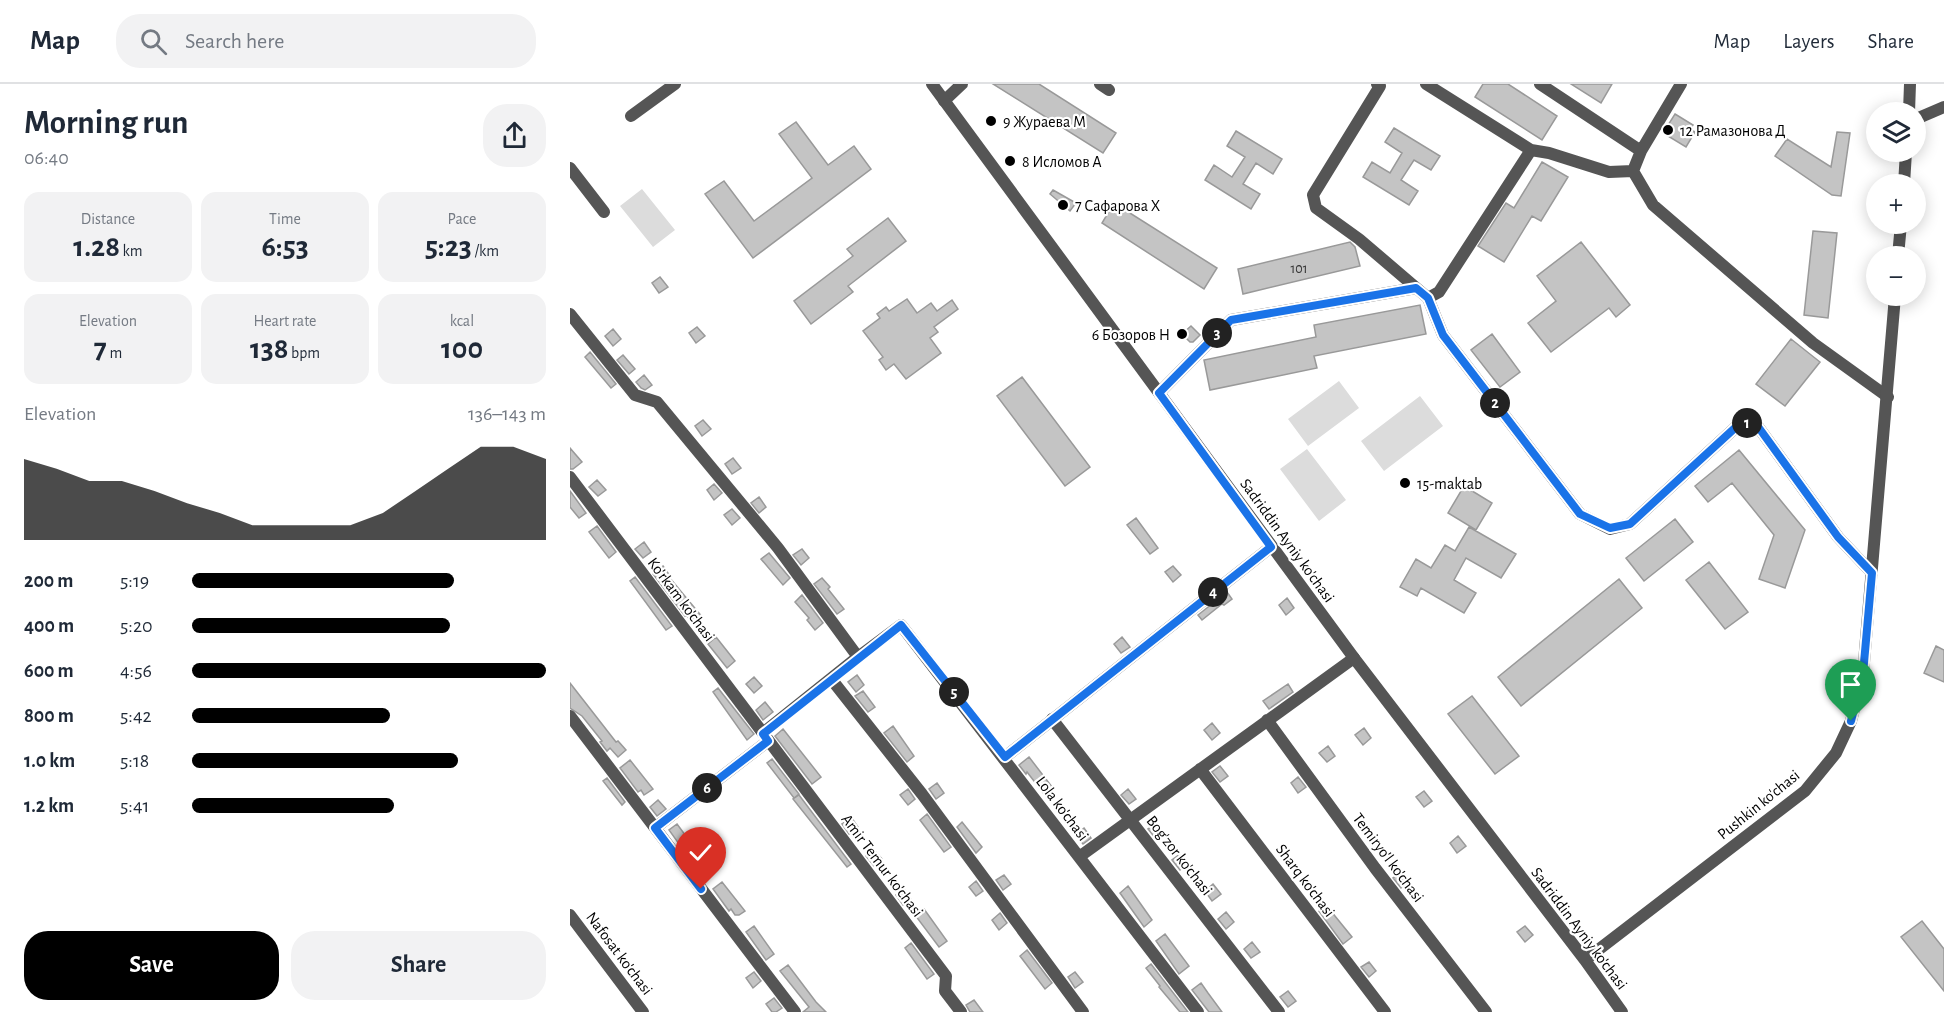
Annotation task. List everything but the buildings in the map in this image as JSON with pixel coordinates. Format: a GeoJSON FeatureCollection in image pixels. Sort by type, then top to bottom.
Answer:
{"type":"FeatureCollection","features":[{"type":"Feature","properties":{"kind":"street"},"geometry":{"type":"LineString","coordinates":[[631,116],[675,84]]}},
{"type":"Feature","properties":{"kind":"street","name":"Sadriddin Ayniy ko'chasi"},"geometry":{"type":"LineString","coordinates":[[932,84],[1271,547],[1586,960],[1622,1012]]}},
{"type":"Feature","properties":{"kind":"street"},"geometry":{"type":"LineString","coordinates":[[944,101],[962,84]]}},
{"type":"Feature","properties":{"kind":"street"},"geometry":{"type":"LineString","coordinates":[[1426,84],[1531,150],[1549,153],[1609,172],[1633,171]]}},
{"type":"Feature","properties":{"kind":"street"},"geometry":{"type":"LineString","coordinates":[[1540,84],[1641,151]]}},
{"type":"Feature","properties":{"kind":"street"},"geometry":{"type":"LineString","coordinates":[[1633,171],[1641,151],[1682,84]]}},
{"type":"Feature","properties":{"kind":"street"},"geometry":{"type":"LineString","coordinates":[[1909,102],[1910,84]]}},
{"type":"Feature","properties":{"kind":"street"},"geometry":{"type":"LineString","coordinates":[[1379,85],[1313,195],[1316,208],[1359,238],[1428,298],[1443,335],[1580,514],[1610,528],[1630,524],[1736,427],[1749,422],[1759,428],[1838,537],[1872,573]]}},
{"type":"Feature","properties":{"kind":"street"},"geometry":{"type":"LineString","coordinates":[[1926,114],[1944,106]]}},
{"type":"Feature","properties":{"kind":"street"},"geometry":{"type":"LineString","coordinates":[[1428,298],[1439,292],[1531,150]]}},
{"type":"Feature","properties":{"kind":"street"},"geometry":{"type":"LineString","coordinates":[[570,168],[604,212]]}},
{"type":"Feature","properties":{"kind":"street"},"geometry":{"type":"LineString","coordinates":[[1633,171],[1653,205],[1813,343],[1888,396]]}},
{"type":"Feature","properties":{"kind":"street"},"geometry":{"type":"LineString","coordinates":[[1159,393],[1231,320],[1416,288]]}},
{"type":"Feature","properties":{"kind":"street","name":"Pushkin ko'chasi"},"geometry":{"type":"LineString","coordinates":[[1586,960],[1805,791],[1836,753],[1851,721],[1863,674],[1894,306]]}},
{"type":"Feature","properties":{"kind":"street"},"geometry":{"type":"LineString","coordinates":[[570,314],[635,395],[657,402],[680,429],[778,548],[858,657],[766,737],[655,828]]}},
{"type":"Feature","properties":{"kind":"street","name":"Ko'rkam ko'chasi"},"geometry":{"type":"LineString","coordinates":[[570,477],[766,737]]}},
{"type":"Feature","properties":{"kind":"street"},"geometry":{"type":"LineString","coordinates":[[1005,757],[1271,547]]}},
{"type":"Feature","properties":{"kind":"street","name":"Lola ko'chasi"},"geometry":{"type":"LineString","coordinates":[[858,657],[901,625],[1005,757],[1198,1012]]}},
{"type":"Feature","properties":{"kind":"street"},"geometry":{"type":"LineString","coordinates":[[1079,857],[1354,658]]}},
{"type":"Feature","properties":{"kind":"street"},"geometry":{"type":"LineString","coordinates":[[832,680],[922,794],[1083,1012]]}},
{"type":"Feature","properties":{"kind":"street"},"geometry":{"type":"LineString","coordinates":[[570,716],[795,1012]]}},
{"type":"Feature","properties":{"kind":"street","name":"Bog'zor ko'chasi"},"geometry":{"type":"LineString","coordinates":[[1052,719],[1279,1012]]}},
{"type":"Feature","properties":{"kind":"street","name":"Temiryo'l ko'chasi"},"geometry":{"type":"LineString","coordinates":[[1267,720],[1375,868],[1486,1012]]}},
{"type":"Feature","properties":{"kind":"street","name":"Amir Temur ko'chasi"},"geometry":{"type":"LineString","coordinates":[[766,737],[946,976],[945,991],[961,1012]]}},
{"type":"Feature","properties":{"kind":"street","name":"Sharq ko'chasi"},"geometry":{"type":"LineString","coordinates":[[1200,769],[1385,1012]]}},
{"type":"Feature","properties":{"kind":"street","name":"Nafosat ko'chasi"},"geometry":{"type":"LineString","coordinates":[[570,915],[643,1012]]}},
{"type":"Feature","properties":{"kind":"shaded area"},"geometry":{"type":"Polygon","coordinates":[[[642,189],[675,230],[653,247],[620,206],[642,189]]]}},
{"type":"Feature","properties":{"kind":"shaded area"},"geometry":{"type":"Polygon","coordinates":[[[1339,381],[1359,408],[1308,446],[1288,419],[1339,381]]]}},
{"type":"Feature","properties":{"kind":"shaded area"},"geometry":{"type":"Polygon","coordinates":[[[1420,396],[1443,426],[1384,471],[1361,441],[1420,396]]]}},
{"type":"Feature","properties":{"kind":"shaded area"},"geometry":{"type":"Polygon","coordinates":[[[1307,449],[1346,500],[1319,521],[1280,469],[1307,449]]]}},
{"type":"Feature","properties":{"kind":"place","name":"9 Жураева М"},"geometry":{"type":"Point","coordinates":[991,121]}},
{"type":"Feature","properties":{"kind":"place","name":"12 Рамазонова Д"},"geometry":{"type":"Point","coordinates":[1668,130]}},
{"type":"Feature","properties":{"kind":"place","name":"8 Исломов А"},"geometry":{"type":"Point","coordinates":[1010,161]}},
{"type":"Feature","properties":{"kind":"place","name":"7 Сафарова Х"},"geometry":{"type":"Point","coordinates":[1063,205]}},
{"type":"Feature","properties":{"kind":"place","name":"6 Бозоров Н"},"geometry":{"type":"Point","coordinates":[1182,334]}},
{"type":"Feature","properties":{"kind":"place","name":"15-maktab"},"geometry":{"type":"Point","coordinates":[1405,483]}},
{"type":"Feature","properties":{"kind":"route"},"geometry":{"type":"LineString","coordinates":[[701,889],[655,828],[768,741],[763,734],[901,625],[1005,757],[1271,547],[1159,393],[1231,320],[1416,288],[1428,298],[1443,335],[1580,514],[1610,528],[1630,524],[1736,427],[1749,422],[1759,428],[1838,537],[1872,573],[1863,674],[1851,721]]}}]}
